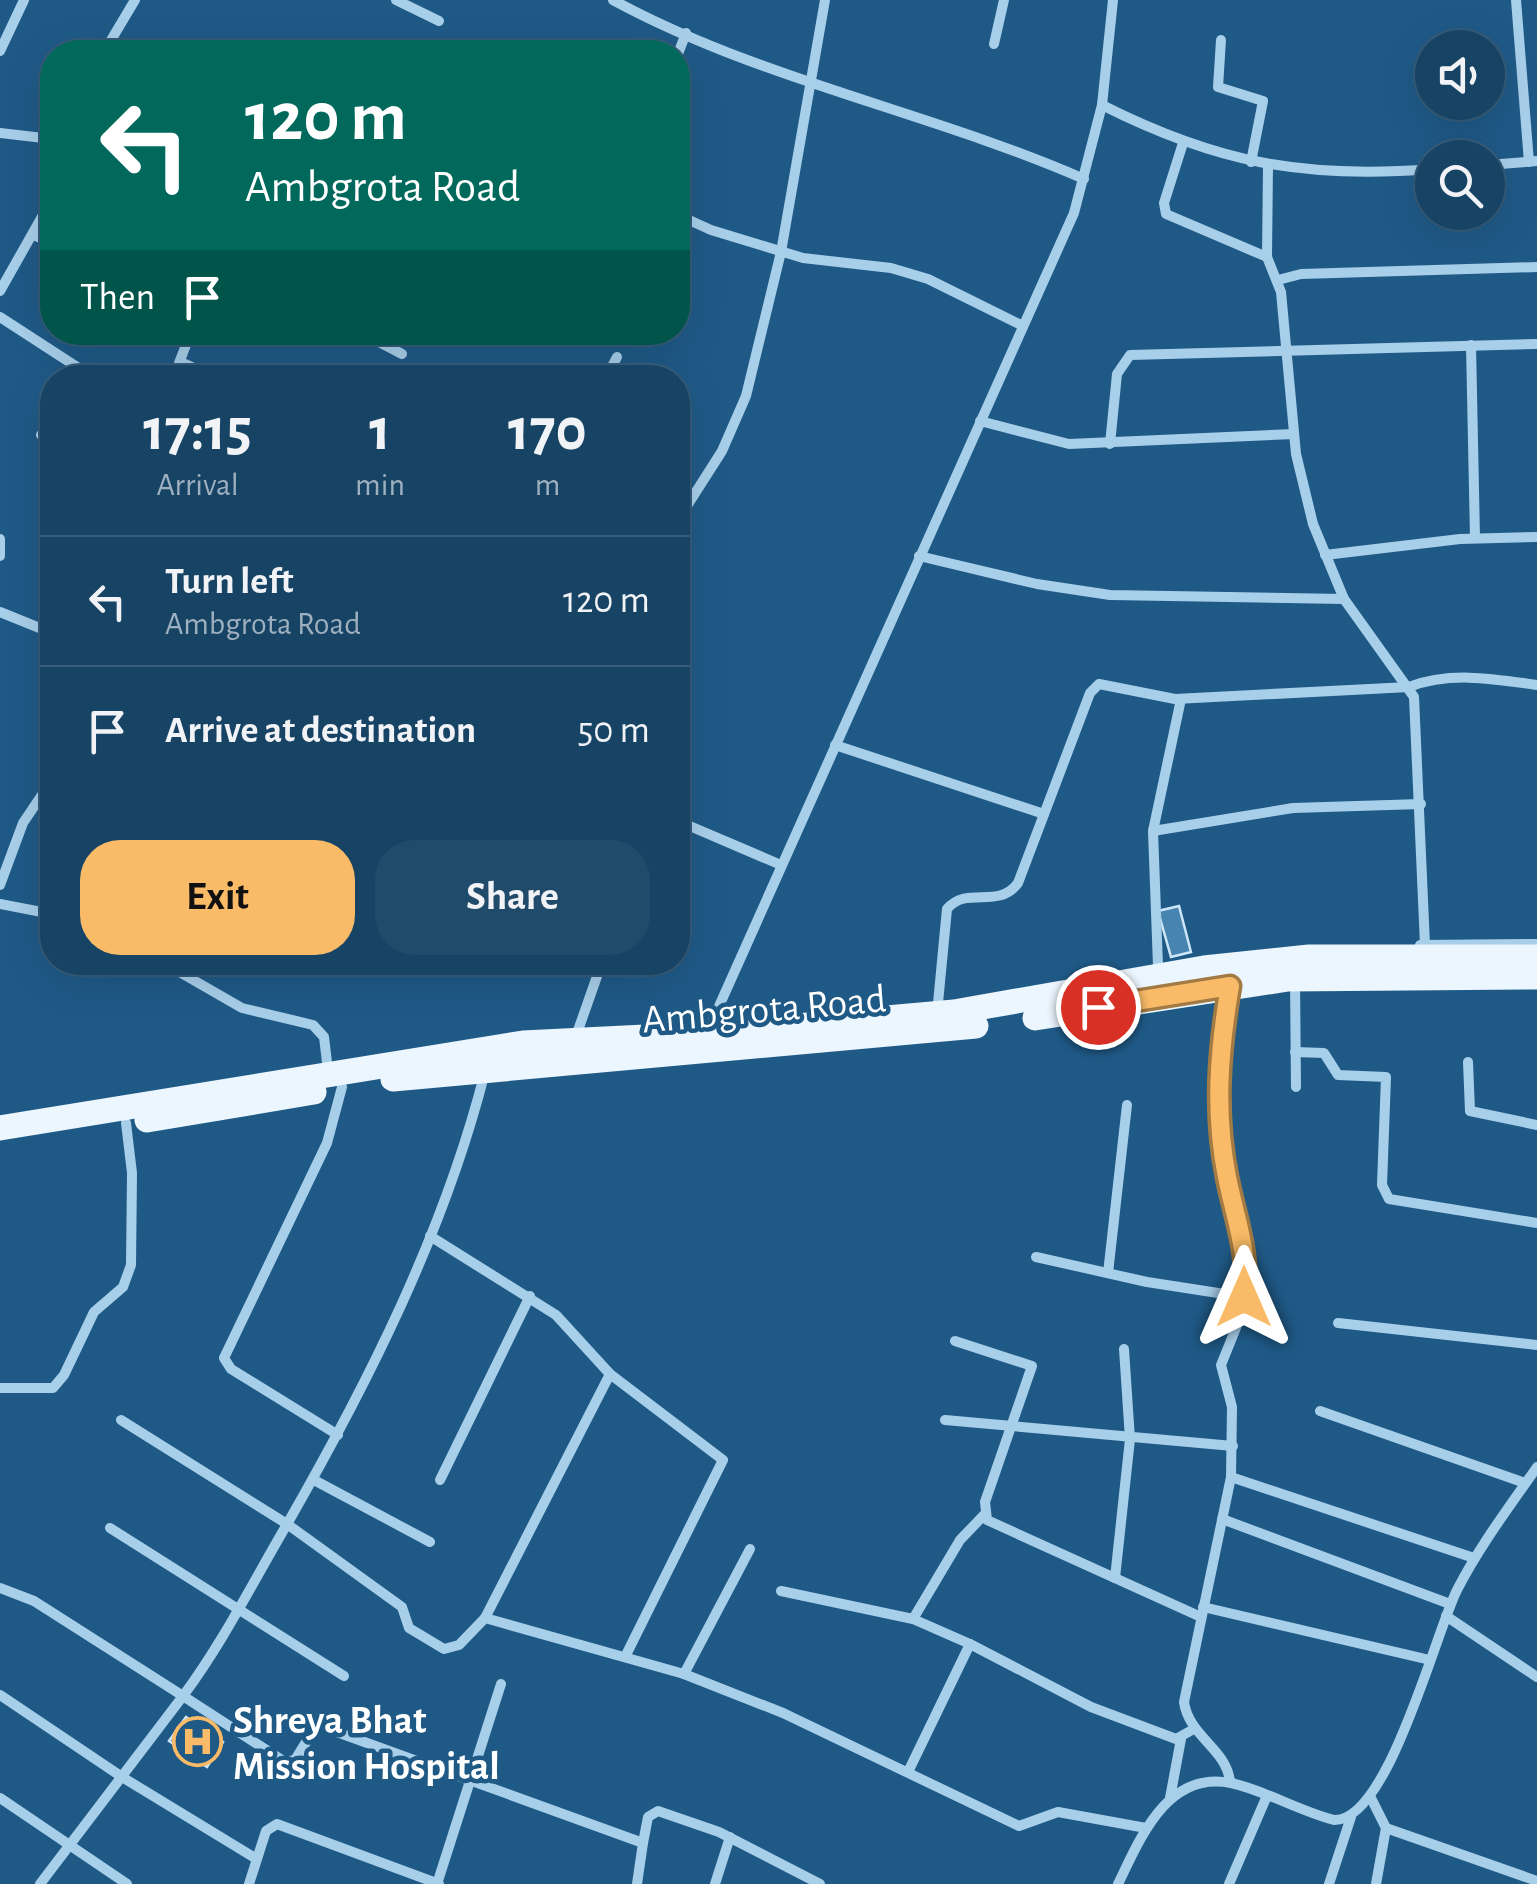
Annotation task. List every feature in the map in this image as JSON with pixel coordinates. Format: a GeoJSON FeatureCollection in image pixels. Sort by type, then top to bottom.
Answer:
{"type":"FeatureCollection","features":[{"type":"Feature","properties":{"kind":"main road"},"geometry":{"type":"LineString","coordinates":[[0,1128],[335,1080],[468,1050],[710,1026],[954,1012],[1204,968],[1300,958],[1537,957]]}},
{"type":"Feature","properties":{"kind":"main road","name":"Ambgrota Road"},"geometry":{"type":"LineString","coordinates":[[0,1144],[126,1123],[335,1080],[926,1032],[1295,978],[1537,977]]}},
{"type":"Feature","properties":{"kind":"street"},"geometry":{"type":"LineString","coordinates":[[0,51],[24,0]]}},
{"type":"Feature","properties":{"kind":"street"},"geometry":{"type":"LineString","coordinates":[[111,40],[132,4],[118,0]]}},
{"type":"Feature","properties":{"kind":"street"},"geometry":{"type":"LineString","coordinates":[[396,0],[439,21]]}},
{"type":"Feature","properties":{"kind":"street"},"geometry":{"type":"LineString","coordinates":[[613,0],[811,81],[962,129],[1084,179]]}},
{"type":"Feature","properties":{"kind":"street"},"geometry":{"type":"LineString","coordinates":[[690,500],[734,428],[781,252],[825,0]]}},
{"type":"Feature","properties":{"kind":"street"},"geometry":{"type":"LineString","coordinates":[[994,44],[1004,0]]}},
{"type":"Feature","properties":{"kind":"street"},"geometry":{"type":"LineString","coordinates":[[710,1026],[1024,326],[1084,179],[1102,106],[1113,0]]}},
{"type":"Feature","properties":{"kind":"street"},"geometry":{"type":"LineString","coordinates":[[1505,164],[1533,162],[1516,0]]}},
{"type":"Feature","properties":{"kind":"street"},"geometry":{"type":"LineString","coordinates":[[683,40],[686,33]]}},
{"type":"Feature","properties":{"kind":"street"},"geometry":{"type":"LineString","coordinates":[[1221,40],[1218,87],[1262,101],[1251,162]]}},
{"type":"Feature","properties":{"kind":"street"},"geometry":{"type":"LineString","coordinates":[[1102,106],[1184,143],[1251,162],[1390,172],[1415,170]]}},
{"type":"Feature","properties":{"kind":"street"},"geometry":{"type":"LineString","coordinates":[[0,132],[40,137]]}},
{"type":"Feature","properties":{"kind":"street"},"geometry":{"type":"LineString","coordinates":[[1184,143],[1164,204],[1166,214],[1267,257]]}},
{"type":"Feature","properties":{"kind":"street"},"geometry":{"type":"LineString","coordinates":[[1268,165],[1267,257],[1278,280],[1294,434],[1313,524],[1344,599],[1410,686],[1416,710],[1425,944]]}},
{"type":"Feature","properties":{"kind":"street"},"geometry":{"type":"LineString","coordinates":[[690,219],[781,252],[891,268],[928,279],[1024,326]]}},
{"type":"Feature","properties":{"kind":"street"},"geometry":{"type":"LineString","coordinates":[[0,291],[40,221]]}},
{"type":"Feature","properties":{"kind":"street"},"geometry":{"type":"LineString","coordinates":[[33,235],[40,238]]}},
{"type":"Feature","properties":{"kind":"street"},"geometry":{"type":"LineString","coordinates":[[1278,280],[1335,272],[1537,267]]}},
{"type":"Feature","properties":{"kind":"street"},"geometry":{"type":"LineString","coordinates":[[0,316],[40,342]]}},
{"type":"Feature","properties":{"kind":"street"},"geometry":{"type":"LineString","coordinates":[[1110,444],[1116,374],[1125,358],[1284,348],[1537,344]]}},
{"type":"Feature","properties":{"kind":"street"},"geometry":{"type":"LineString","coordinates":[[44,345],[74,365]]}},
{"type":"Feature","properties":{"kind":"street"},"geometry":{"type":"LineString","coordinates":[[179,364],[186,345]]}},
{"type":"Feature","properties":{"kind":"street"},"geometry":{"type":"LineString","coordinates":[[385,345],[402,354]]}},
{"type":"Feature","properties":{"kind":"street"},"geometry":{"type":"LineString","coordinates":[[1472,345],[1474,538]]}},
{"type":"Feature","properties":{"kind":"street"},"geometry":{"type":"LineString","coordinates":[[613,365],[617,357]]}},
{"type":"Feature","properties":{"kind":"street"},"geometry":{"type":"LineString","coordinates":[[980,421],[1050,441],[1110,444],[1294,434]]}},
{"type":"Feature","properties":{"kind":"street"},"geometry":{"type":"LineString","coordinates":[[1325,556],[1474,538],[1537,537]]}},
{"type":"Feature","properties":{"kind":"street"},"geometry":{"type":"LineString","coordinates":[[0,539],[0,556]]}},
{"type":"Feature","properties":{"kind":"street"},"geometry":{"type":"LineString","coordinates":[[919,556],[1037,584],[1110,595],[1344,599]]}},
{"type":"Feature","properties":{"kind":"street"},"geometry":{"type":"LineString","coordinates":[[0,612],[40,629]]}},
{"type":"Feature","properties":{"kind":"street"},"geometry":{"type":"LineString","coordinates":[[938,1003],[947,909],[958,898],[992,898],[1013,890],[1094,686],[1104,684],[1181,699],[1410,686],[1429,679],[1537,685]]}},
{"type":"Feature","properties":{"kind":"street"},"geometry":{"type":"LineString","coordinates":[[1158,966],[1153,832],[1181,699]]}},
{"type":"Feature","properties":{"kind":"street"},"geometry":{"type":"LineString","coordinates":[[835,745],[1044,814]]}},
{"type":"Feature","properties":{"kind":"street"},"geometry":{"type":"LineString","coordinates":[[0,885],[23,824],[40,798]]}},
{"type":"Feature","properties":{"kind":"street"},"geometry":{"type":"LineString","coordinates":[[1153,832],[1264,811],[1421,804]]}},
{"type":"Feature","properties":{"kind":"street"},"geometry":{"type":"LineString","coordinates":[[690,826],[781,865]]}},
{"type":"Feature","properties":{"kind":"street"},"geometry":{"type":"LineString","coordinates":[[0,904],[40,912]]}},
{"type":"Feature","properties":{"kind":"street"},"geometry":{"type":"LineString","coordinates":[[710,1026],[938,1003],[1158,966],[1302,948],[1537,944]]}},
{"type":"Feature","properties":{"kind":"street"},"geometry":{"type":"LineString","coordinates":[[189,975],[242,1008],[313,1025],[324,1037],[335,1080],[328,1143],[224,1358],[231,1369],[338,1435]]}},
{"type":"Feature","properties":{"kind":"street"},"geometry":{"type":"LineString","coordinates":[[575,1040],[598,975]]}},
{"type":"Feature","properties":{"kind":"street"},"geometry":{"type":"LineString","coordinates":[[1295,978],[1296,1087]]}},
{"type":"Feature","properties":{"kind":"street"},"geometry":{"type":"LineString","coordinates":[[1230,986],[1218,1078],[1227,1175],[1245,1256],[1244,1297],[1221,1365],[1232,1407],[1231,1476],[1184,1702],[1192,1730],[1224,1761],[1230,1782]]}},
{"type":"Feature","properties":{"kind":"street"},"geometry":{"type":"LineString","coordinates":[[1295,1052],[1324,1052],[1338,1075],[1386,1077],[1382,1185],[1389,1199],[1537,1223]]}},
{"type":"Feature","properties":{"kind":"street"},"geometry":{"type":"LineString","coordinates":[[1468,1062],[1470,1111],[1537,1125]]}},
{"type":"Feature","properties":{"kind":"street"},"geometry":{"type":"LineString","coordinates":[[40,1884],[183,1696],[241,1607],[314,1480],[389,1332],[430,1236],[470,1134],[487,1067]]}},
{"type":"Feature","properties":{"kind":"street"},"geometry":{"type":"LineString","coordinates":[[1108,1273],[1127,1105]]}},
{"type":"Feature","properties":{"kind":"street"},"geometry":{"type":"LineString","coordinates":[[0,1388],[53,1388],[64,1375],[94,1312],[126,1282],[133,1226],[126,1123]]}},
{"type":"Feature","properties":{"kind":"street"},"geometry":{"type":"LineString","coordinates":[[430,1236],[530,1296],[574,1330],[610,1374],[724,1463],[626,1654]]}},
{"type":"Feature","properties":{"kind":"street"},"geometry":{"type":"LineString","coordinates":[[1036,1257],[1244,1297]]}},
{"type":"Feature","properties":{"kind":"street"},"geometry":{"type":"LineString","coordinates":[[440,1480],[530,1296]]}},
{"type":"Feature","properties":{"kind":"street"},"geometry":{"type":"LineString","coordinates":[[1338,1322],[1537,1346]]}},
{"type":"Feature","properties":{"kind":"street"},"geometry":{"type":"LineString","coordinates":[[913,1619],[960,1540],[984,1515],[1031,1364],[954,1341]]}},
{"type":"Feature","properties":{"kind":"street"},"geometry":{"type":"LineString","coordinates":[[1115,1578],[1130,1439],[1124,1349]]}},
{"type":"Feature","properties":{"kind":"street"},"geometry":{"type":"LineString","coordinates":[[122,1420],[287,1524],[402,1607],[410,1628],[444,1649],[455,1648],[485,1618],[610,1374]]}},
{"type":"Feature","properties":{"kind":"street"},"geometry":{"type":"LineString","coordinates":[[1320,1410],[1525,1484]]}},
{"type":"Feature","properties":{"kind":"street"},"geometry":{"type":"LineString","coordinates":[[945,1420],[1233,1446]]}},
{"type":"Feature","properties":{"kind":"street"},"geometry":{"type":"LineString","coordinates":[[1329,1884],[1352,1817],[1371,1798],[1450,1604],[1474,1558],[1537,1467]]}},
{"type":"Feature","properties":{"kind":"street"},"geometry":{"type":"LineString","coordinates":[[1231,1476],[1474,1558]]}},
{"type":"Feature","properties":{"kind":"street"},"geometry":{"type":"LineString","coordinates":[[314,1480],[430,1542]]}},
{"type":"Feature","properties":{"kind":"street"},"geometry":{"type":"LineString","coordinates":[[984,1515],[991,1524],[1202,1612],[1430,1660]]}},
{"type":"Feature","properties":{"kind":"street"},"geometry":{"type":"LineString","coordinates":[[1222,1519],[1450,1604]]}},
{"type":"Feature","properties":{"kind":"street"},"geometry":{"type":"LineString","coordinates":[[110,1528],[241,1607],[344,1676]]}},
{"type":"Feature","properties":{"kind":"street"},"geometry":{"type":"LineString","coordinates":[[684,1674],[750,1549]]}},
{"type":"Feature","properties":{"kind":"street"},"geometry":{"type":"LineString","coordinates":[[0,1588],[34,1601],[285,1762],[295,1760],[313,1731],[323,1727],[643,1843]]}},
{"type":"Feature","properties":{"kind":"street"},"geometry":{"type":"LineString","coordinates":[[781,1591],[913,1619],[1091,1706],[1181,1739]]}},
{"type":"Feature","properties":{"kind":"street"},"geometry":{"type":"LineString","coordinates":[[1446,1616],[1537,1677]]}},
{"type":"Feature","properties":{"kind":"street"},"geometry":{"type":"LineString","coordinates":[[485,1618],[626,1654],[684,1674],[908,1772],[1019,1826],[1058,1812],[1146,1828]]}},
{"type":"Feature","properties":{"kind":"street"},"geometry":{"type":"LineString","coordinates":[[908,1772],[970,1644]]}},
{"type":"Feature","properties":{"kind":"street"},"geometry":{"type":"LineString","coordinates":[[249,1884],[269,1827],[284,1824],[438,1884],[501,1684]]}},
{"type":"Feature","properties":{"kind":"street"},"geometry":{"type":"LineString","coordinates":[[0,1694],[122,1778],[255,1858]]}},
{"type":"Feature","properties":{"kind":"street"},"geometry":{"type":"LineString","coordinates":[[1170,1799],[1181,1739],[1192,1730]]}},
{"type":"Feature","properties":{"kind":"street"},"geometry":{"type":"LineString","coordinates":[[1118,1884],[1146,1828],[1170,1799],[1192,1786],[1230,1782],[1334,1820],[1352,1817]]}},
{"type":"Feature","properties":{"kind":"street"},"geometry":{"type":"LineString","coordinates":[[0,1798],[127,1884]]}},
{"type":"Feature","properties":{"kind":"street"},"geometry":{"type":"LineString","coordinates":[[1229,1884],[1266,1798]]}},
{"type":"Feature","properties":{"kind":"street"},"geometry":{"type":"LineString","coordinates":[[1371,1798],[1386,1828],[1376,1884]]}},
{"type":"Feature","properties":{"kind":"street"},"geometry":{"type":"LineString","coordinates":[[636,1884],[654,1810],[730,1837],[820,1884]]}},
{"type":"Feature","properties":{"kind":"street"},"geometry":{"type":"LineString","coordinates":[[1386,1828],[1537,1881]]}},
{"type":"Feature","properties":{"kind":"street"},"geometry":{"type":"LineString","coordinates":[[715,1884],[730,1837]]}},
{"type":"Feature","properties":{"kind":"building"},"geometry":{"type":"Polygon","coordinates":[[[1179,906],[1191,952],[1171,957],[1158,911],[1179,906]]]}},
{"type":"Feature","properties":{"kind":"building"},"geometry":{"type":"Polygon","coordinates":[[[186,1717],[223,1742],[207,1767],[169,1741],[186,1717]]]}},
{"type":"Feature","properties":{"kind":"place","name":"Shreya Bhat Mission Hospital"},"geometry":{"type":"Point","coordinates":[198,1742]}},
{"type":"Feature","properties":{"kind":"route"},"geometry":{"type":"LineString","coordinates":[[1098,1007],[1230,986],[1218,1054],[1218,1078],[1227,1175],[1245,1256],[1244,1297]]}}]}
